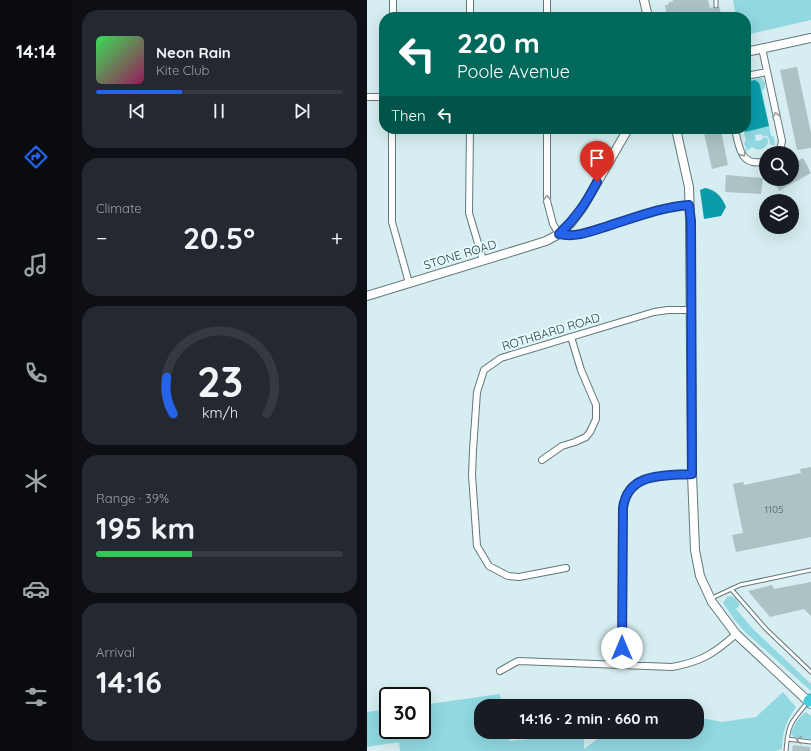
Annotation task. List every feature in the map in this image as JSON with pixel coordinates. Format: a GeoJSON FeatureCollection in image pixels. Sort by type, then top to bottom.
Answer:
{"type":"FeatureCollection","features":[{"type":"Feature","properties":{"kind":"street"},"geometry":{"type":"LineString","coordinates":[[393,0],[393,12]]}},
{"type":"Feature","properties":{"kind":"street"},"geometry":{"type":"LineString","coordinates":[[470,0],[470,12]]}},
{"type":"Feature","properties":{"kind":"street"},"geometry":{"type":"LineString","coordinates":[[547,0],[547,12]]}},
{"type":"Feature","properties":{"kind":"street"},"geometry":{"type":"LineString","coordinates":[[643,0],[647,12]]}},
{"type":"Feature","properties":{"kind":"street"},"geometry":{"type":"LineString","coordinates":[[751,51],[811,38]]}},
{"type":"Feature","properties":{"kind":"street"},"geometry":{"type":"LineString","coordinates":[[762,48],[782,141],[781,146]]}},
{"type":"Feature","properties":{"kind":"street"},"geometry":{"type":"LineString","coordinates":[[751,75],[767,72]]}},
{"type":"Feature","properties":{"kind":"street"},"geometry":{"type":"LineString","coordinates":[[367,97],[379,96]]}},
{"type":"Feature","properties":{"kind":"street"},"geometry":{"type":"LineString","coordinates":[[392,134],[392,222],[409,283]]}},
{"type":"Feature","properties":{"kind":"street"},"geometry":{"type":"LineString","coordinates":[[470,134],[469,213],[483,260]]}},
{"type":"Feature","properties":{"kind":"street"},"geometry":{"type":"LineString","coordinates":[[547,134],[547,202],[553,224],[559,234]]}},
{"type":"Feature","properties":{"kind":"street","name":"STONE ROAD"},"geometry":{"type":"LineString","coordinates":[[367,296],[546,241],[559,234],[571,223],[583,207],[625,134]]}},
{"type":"Feature","properties":{"kind":"street"},"geometry":{"type":"LineString","coordinates":[[678,134],[687,177],[689,205],[692,474],[697,567],[710,599],[736,634],[810,702]]}},
{"type":"Feature","properties":{"kind":"street"},"geometry":{"type":"LineString","coordinates":[[736,134],[739,149],[744,157],[752,162],[759,162]]}},
{"type":"Feature","properties":{"kind":"street","name":"STONE ROAD"},"geometry":{"type":"LineString","coordinates":[[559,234],[567,236],[576,235],[674,206],[689,205]]}},
{"type":"Feature","properties":{"kind":"street","name":"ROTHBARD ROAD"},"geometry":{"type":"LineString","coordinates":[[566,568],[516,577],[507,576],[489,566],[477,546],[472,475],[477,392],[484,370],[501,358],[654,312],[668,310],[691,310]]}},
{"type":"Feature","properties":{"kind":"street"},"geometry":{"type":"LineString","coordinates":[[542,460],[562,446],[586,437],[596,419],[596,405],[581,370],[571,337]]}},
{"type":"Feature","properties":{"kind":"street"},"geometry":{"type":"LineString","coordinates":[[622,664],[623,508],[626,495],[630,489],[642,480],[650,477],[692,474]]}},
{"type":"Feature","properties":{"kind":"street"},"geometry":{"type":"LineString","coordinates":[[500,671],[518,661],[672,667],[689,664],[704,658],[719,649],[736,634]]}},
{"type":"Feature","properties":{"kind":"lane"},"geometry":{"type":"LineString","coordinates":[[715,6],[716,0]]}},
{"type":"Feature","properties":{"kind":"lane"},"geometry":{"type":"LineString","coordinates":[[710,599],[746,584],[811,570]]}},
{"type":"Feature","properties":{"kind":"lane"},"geometry":{"type":"LineString","coordinates":[[731,589],[766,629],[811,672]]}},
{"type":"Feature","properties":{"kind":"lane"},"geometry":{"type":"LineString","coordinates":[[786,751],[791,723],[810,702]]}},
{"type":"Feature","properties":{"kind":"lane"},"geometry":{"type":"LineString","coordinates":[[787,739],[811,742]]}},
{"type":"Feature","properties":{"kind":"shaded area"},"geometry":{"type":"Polygon","coordinates":[[[733,0],[811,0],[811,20],[751,34],[751,12],[735,12],[733,0]]]}},
{"type":"Feature","properties":{"kind":"shaded area"},"geometry":{"type":"Polygon","coordinates":[[[762,78],[765,83],[765,87],[762,91],[771,135],[774,137],[775,146],[770,144],[767,136],[762,136],[761,134],[755,135],[756,141],[762,140],[762,138],[765,137],[768,139],[768,143],[765,146],[759,146],[759,149],[752,147],[747,151],[744,143],[746,141],[744,134],[751,134],[751,80],[762,78]]]}},
{"type":"Feature","properties":{"kind":"shaded area"},"geometry":{"type":"Polygon","coordinates":[[[755,80],[759,83],[769,126],[751,130],[751,81],[755,80]]]}},
{"type":"Feature","properties":{"kind":"shaded area"},"geometry":{"type":"Polygon","coordinates":[[[705,188],[718,194],[723,200],[726,207],[721,216],[704,219],[700,190],[705,188]]]}},
{"type":"Feature","properties":{"kind":"shaded area"},"geometry":{"type":"Polygon","coordinates":[[[731,596],[735,598],[740,605],[736,609],[753,629],[811,683],[811,691],[744,631],[723,603],[727,597],[731,596]]]}},
{"type":"Feature","properties":{"kind":"shaded area"},"geometry":{"type":"Polygon","coordinates":[[[783,692],[796,707],[786,726],[782,749],[775,751],[400,751],[399,742],[367,747],[367,712],[379,710],[379,739],[431,739],[431,704],[500,694],[501,699],[474,699],[474,739],[509,739],[509,741],[531,739],[584,739],[584,749],[598,739],[704,739],[704,718],[722,722],[756,717],[783,692]]]}},
{"type":"Feature","properties":{"kind":"shaded area"},"geometry":{"type":"Polygon","coordinates":[[[806,712],[811,716],[811,739],[794,737],[791,734],[793,728],[806,712]]]}},
{"type":"Feature","properties":{"kind":"building"},"geometry":{"type":"Polygon","coordinates":[[[708,0],[710,8],[713,7],[716,9],[719,6],[721,12],[666,12],[665,5],[668,5],[668,3],[673,1],[708,0]]]}},
{"type":"Feature","properties":{"kind":"building"},"geometry":{"type":"Polygon","coordinates":[[[797,67],[811,133],[811,148],[799,150],[799,146],[796,146],[780,70],[797,67]]]}},
{"type":"Feature","properties":{"kind":"building"},"geometry":{"type":"Polygon","coordinates":[[[704,134],[722,134],[728,165],[712,169],[704,134]]]}},
{"type":"Feature","properties":{"kind":"building"},"geometry":{"type":"Polygon","coordinates":[[[803,158],[811,173],[799,180],[799,160],[803,158]]]}},
{"type":"Feature","properties":{"kind":"building"},"geometry":{"type":"Polygon","coordinates":[[[726,175],[759,178],[759,186],[762,186],[761,194],[725,192],[726,175]]]}},
{"type":"Feature","properties":{"kind":"building"},"geometry":{"type":"Polygon","coordinates":[[[776,186],[788,186],[779,191],[776,186]]]}},
{"type":"Feature","properties":{"kind":"building"},"geometry":{"type":"Polygon","coordinates":[[[811,467],[811,537],[736,552],[732,535],[743,533],[733,484],[743,482],[744,485],[801,473],[800,469],[811,467]]]}},
{"type":"Feature","properties":{"kind":"building"},"geometry":{"type":"Polygon","coordinates":[[[811,582],[811,616],[804,609],[770,617],[748,591],[772,585],[774,589],[811,582]]]}},
{"type":"Feature","properties":{"kind":"building"},"geometry":{"type":"Polygon","coordinates":[[[793,745],[810,747],[810,751],[792,751],[793,745]]]}},
{"type":"Feature","properties":{"kind":"route"},"geometry":{"type":"LineString","coordinates":[[597,182],[583,207],[571,223],[559,234],[567,236],[576,235],[674,206],[689,205],[691,221],[692,474],[650,477],[635,484],[626,495],[623,508],[622,648]]}}]}
